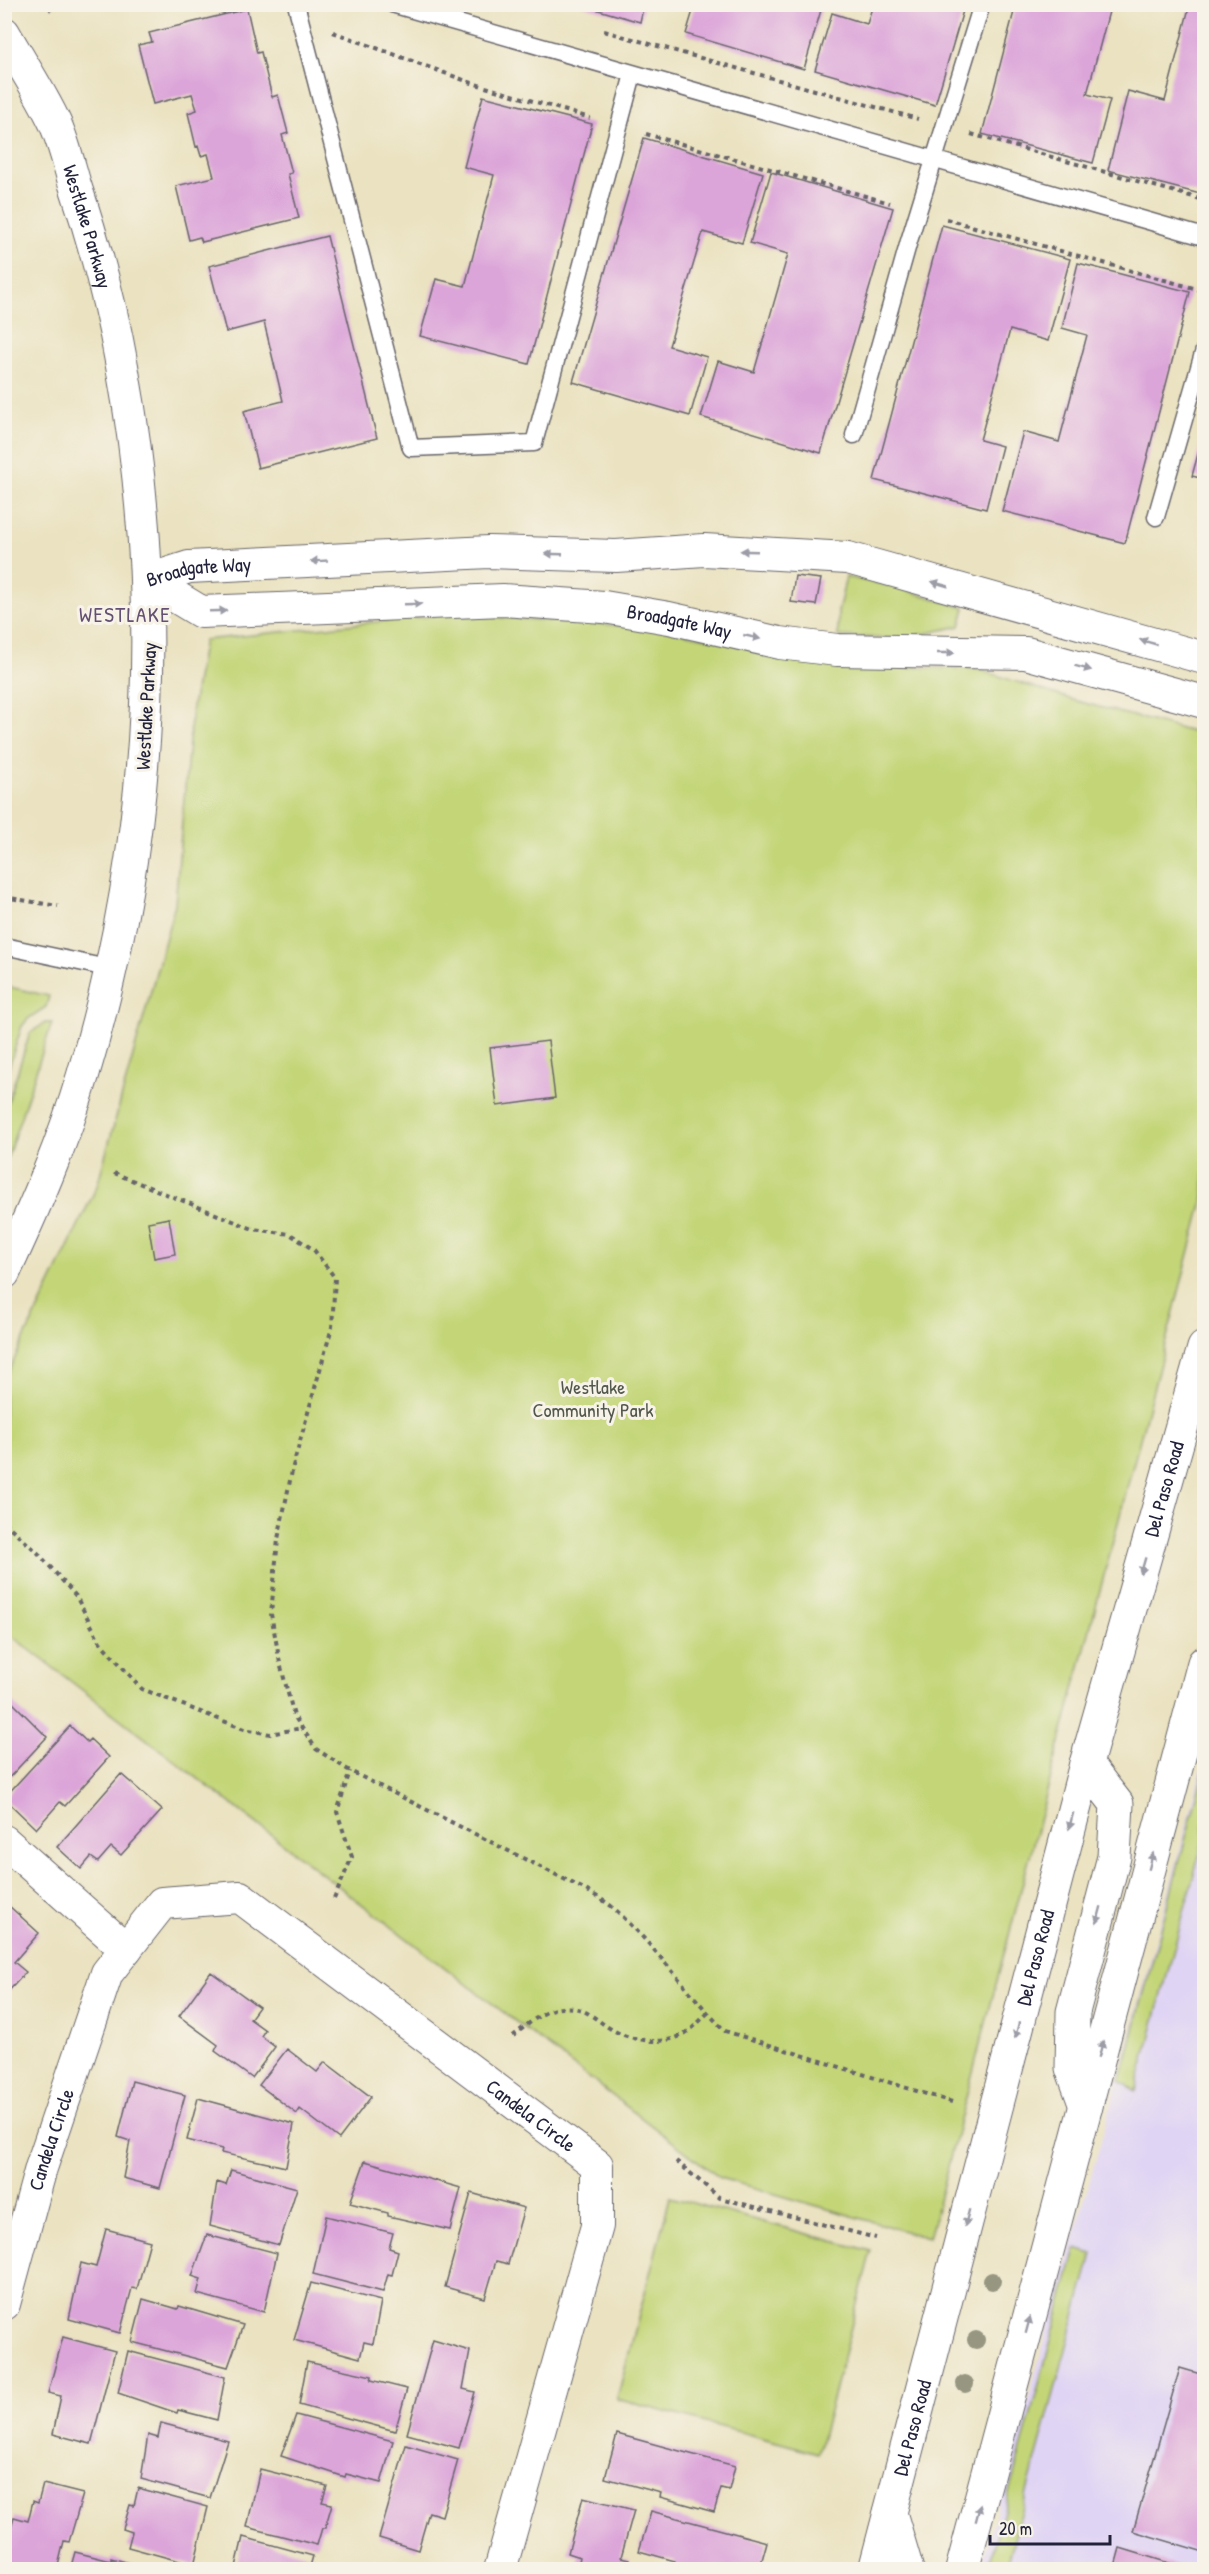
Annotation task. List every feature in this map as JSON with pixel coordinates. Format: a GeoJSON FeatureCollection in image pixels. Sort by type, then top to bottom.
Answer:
{"type":"FeatureCollection","features":[{"type":"Feature","properties":{"kind":"street","name":"Westlake Parkway"},"geometry":{"type":"LineString","coordinates":[[4,33],[56,124],[95,246],[114,320],[137,445],[148,580],[146,752],[134,854],[112,969],[83,1078],[39,1198],[4,1273]]}},
{"type":"Feature","properties":{"kind":"street","name":"Broadgate Way"},"geometry":{"type":"LineString","coordinates":[[148,580],[189,567],[489,552],[616,556],[704,550],[792,553],[849,558],[1204,658]]}},
{"type":"Feature","properties":{"kind":"street","name":"Broadgate Way"},"geometry":{"type":"LineString","coordinates":[[148,580],[201,612],[503,600],[603,607],[669,618],[780,643],[837,650],[1026,653],[1204,702]]}},
{"type":"Feature","properties":{"kind":"street","name":"Del Paso Road"},"geometry":{"type":"LineString","coordinates":[[875,2570],[1086,1764],[1204,1348]]}},
{"type":"Feature","properties":{"kind":"street"},"geometry":{"type":"LineString","coordinates":[[962,2570],[1204,1663]]}},
{"type":"Feature","properties":{"kind":"street"},"geometry":{"type":"LineString","coordinates":[[1086,1764],[1117,1803],[1114,1857],[1073,2012],[1072,2068],[1086,2106]]}},
{"type":"Feature","properties":{"kind":"street"},"geometry":{"type":"LineString","coordinates":[[4,1840],[126,1948]]}},
{"type":"Feature","properties":{"kind":"street","name":"Candela Circle"},"geometry":{"type":"LineString","coordinates":[[4,2304],[41,2168],[108,1973],[162,1903],[240,1897],[597,2165],[597,2226],[500,2570]]}},
{"type":"Feature","properties":{"kind":"street"},"geometry":{"type":"LineString","coordinates":[[890,2513],[907,2570]]}},
{"type":"Feature","properties":{"kind":"lane"},"geometry":{"type":"LineString","coordinates":[[392,4],[1204,237]]}},
{"type":"Feature","properties":{"kind":"lane"},"geometry":{"type":"LineString","coordinates":[[854,435],[918,211],[982,4]]}},
{"type":"Feature","properties":{"kind":"lane"},"geometry":{"type":"LineString","coordinates":[[298,11],[411,448],[534,443],[633,74]]}},
{"type":"Feature","properties":{"kind":"lane"},"geometry":{"type":"LineString","coordinates":[[1156,518],[1204,350]]}},
{"type":"Feature","properties":{"kind":"lane"},"geometry":{"type":"LineString","coordinates":[[4,946],[112,969]]}},
{"type":"Feature","properties":{"kind":"path"},"geometry":{"type":"LineString","coordinates":[[49,10],[60,4]]}},
{"type":"Feature","properties":{"kind":"path"},"geometry":{"type":"LineString","coordinates":[[298,11],[329,31],[472,83],[1204,291]]}},
{"type":"Feature","properties":{"kind":"path"},"geometry":{"type":"LineString","coordinates":[[596,29],[1204,200]]}},
{"type":"Feature","properties":{"kind":"path"},"geometry":{"type":"LineString","coordinates":[[4,897],[58,906]]}},
{"type":"Feature","properties":{"kind":"path"},"geometry":{"type":"LineString","coordinates":[[114,1173],[253,1229],[290,1234],[314,1250],[335,1278],[332,1327],[293,1466],[278,1539],[271,1614],[280,1663],[294,1716],[316,1749],[350,1770],[593,1894],[617,1911],[647,1942],[725,2031],[952,2102]]}},
{"type":"Feature","properties":{"kind":"path"},"geometry":{"type":"LineString","coordinates":[[4,1522],[38,1554],[76,1596],[99,1642],[142,1689],[244,1729],[270,1734],[302,1728]]}},
{"type":"Feature","properties":{"kind":"path"},"geometry":{"type":"LineString","coordinates":[[334,1899],[352,1857],[337,1812],[350,1770]]}},
{"type":"Feature","properties":{"kind":"path"},"geometry":{"type":"LineString","coordinates":[[513,2036],[534,2020],[560,2007],[588,2011],[612,2030],[643,2039],[667,2041],[686,2033],[708,2013]]}},
{"type":"Feature","properties":{"kind":"path"},"geometry":{"type":"LineString","coordinates":[[676,2161],[720,2198],[876,2238]]}},
{"type":"Feature","properties":{"kind":"shaded area"},"geometry":{"type":"Polygon","coordinates":[[[1204,1760],[1204,2569],[980,2570],[1123,2063],[1204,1760]]]}},
{"type":"Feature","properties":{"kind":"green space"},"geometry":{"type":"Polygon","coordinates":[[[846,577],[896,587],[965,608],[960,626],[900,639],[838,636],[838,612],[846,577]]]}},
{"type":"Feature","properties":{"kind":"green space","name":"Westlake Community Park"},"geometry":{"type":"Polygon","coordinates":[[[450,614],[659,628],[838,665],[977,669],[1073,700],[1204,735],[1204,1197],[929,2238],[720,2178],[5,1631],[4,1381],[97,1186],[175,904],[192,707],[204,640],[450,614]]]}},
{"type":"Feature","properties":{"kind":"green space"},"geometry":{"type":"Polygon","coordinates":[[[5,986],[49,996],[46,1007],[29,1018],[22,1026],[5,1078],[5,986]]]}},
{"type":"Feature","properties":{"kind":"green space"},"geometry":{"type":"Polygon","coordinates":[[[45,1023],[52,1023],[5,1165],[5,1111],[30,1033],[45,1023]]]}},
{"type":"Feature","properties":{"kind":"green space"},"geometry":{"type":"Polygon","coordinates":[[[1204,1770],[1204,1837],[1136,2091],[1120,2081],[1204,1770]]]}},
{"type":"Feature","properties":{"kind":"green space"},"geometry":{"type":"Polygon","coordinates":[[[670,2197],[871,2251],[818,2453],[617,2399],[670,2197]]]}},
{"type":"Feature","properties":{"kind":"green space"},"geometry":{"type":"Polygon","coordinates":[[[1076,2249],[1092,2254],[1006,2569],[988,2569],[1076,2249]]]}},
{"type":"Feature","properties":{"kind":"building"},"geometry":{"type":"Polygon","coordinates":[[[578,4],[644,4],[640,22],[578,4]]]}},
{"type":"Feature","properties":{"kind":"building"},"geometry":{"type":"Polygon","coordinates":[[[695,4],[803,4],[821,10],[804,69],[686,34],[695,4]]]}},
{"type":"Feature","properties":{"kind":"building"},"geometry":{"type":"Polygon","coordinates":[[[873,4],[965,4],[935,105],[815,70],[832,13],[867,24],[873,4]]]}},
{"type":"Feature","properties":{"kind":"building"},"geometry":{"type":"Polygon","coordinates":[[[1016,4],[1111,4],[1087,94],[1110,100],[1093,163],[982,134],[1016,4]]]}},
{"type":"Feature","properties":{"kind":"building"},"geometry":{"type":"Polygon","coordinates":[[[1190,4],[1204,4],[1204,195],[1108,170],[1128,91],[1165,101],[1190,4]]]}},
{"type":"Feature","properties":{"kind":"building"},"geometry":{"type":"Polygon","coordinates":[[[247,9],[257,53],[261,52],[272,97],[278,95],[288,133],[282,135],[292,173],[288,174],[299,218],[202,242],[200,237],[189,240],[176,186],[214,177],[208,154],[201,156],[198,146],[196,147],[188,113],[197,110],[192,94],[153,104],[138,45],[152,42],[149,33],[247,9]]]}},
{"type":"Feature","properties":{"kind":"building"},"geometry":{"type":"Polygon","coordinates":[[[483,96],[592,124],[529,364],[420,336],[436,279],[465,286],[494,175],[464,167],[483,96]]]}},
{"type":"Feature","properties":{"kind":"building"},"geometry":{"type":"Polygon","coordinates":[[[644,138],[763,173],[742,243],[703,232],[669,346],[707,357],[690,416],[573,382],[644,138]]]}},
{"type":"Feature","properties":{"kind":"building"},"geometry":{"type":"Polygon","coordinates":[[[771,172],[893,208],[821,453],[701,417],[718,361],[754,372],[788,254],[750,243],[771,172]]]}},
{"type":"Feature","properties":{"kind":"building"},"geometry":{"type":"Polygon","coordinates":[[[942,225],[1070,259],[1048,341],[1010,330],[980,440],[1002,446],[986,509],[874,480],[942,225]]]}},
{"type":"Feature","properties":{"kind":"building"},"geometry":{"type":"Polygon","coordinates":[[[327,236],[377,438],[258,468],[244,411],[283,401],[264,322],[226,332],[209,266],[327,236]]]}},
{"type":"Feature","properties":{"kind":"building"},"geometry":{"type":"Polygon","coordinates":[[[1078,263],[1190,292],[1125,543],[1002,511],[1023,432],[1059,442],[1087,335],[1062,328],[1078,263]]]}},
{"type":"Feature","properties":{"kind":"building"},"geometry":{"type":"Polygon","coordinates":[[[1204,432],[1204,479],[1192,476],[1204,432]]]}},
{"type":"Feature","properties":{"kind":"building"},"geometry":{"type":"Polygon","coordinates":[[[795,576],[821,579],[816,605],[791,602],[795,576]]]}},
{"type":"Feature","properties":{"kind":"building"},"geometry":{"type":"Polygon","coordinates":[[[548,1041],[555,1098],[497,1106],[490,1048],[548,1041]]]}},
{"type":"Feature","properties":{"kind":"building"},"geometry":{"type":"Polygon","coordinates":[[[169,1218],[175,1254],[154,1258],[148,1222],[169,1218]]]}},
{"type":"Feature","properties":{"kind":"building"},"geometry":{"type":"Polygon","coordinates":[[[6,1696],[47,1737],[4,1783],[4,1697],[6,1696]]]}},
{"type":"Feature","properties":{"kind":"building"},"geometry":{"type":"Polygon","coordinates":[[[70,1726],[87,1742],[90,1739],[109,1757],[65,1806],[60,1802],[36,1829],[4,1798],[70,1726]]]}},
{"type":"Feature","properties":{"kind":"building"},"geometry":{"type":"Polygon","coordinates":[[[121,1774],[162,1810],[121,1855],[111,1847],[98,1862],[91,1857],[81,1869],[57,1847],[121,1774]]]}},
{"type":"Feature","properties":{"kind":"building"},"geometry":{"type":"Polygon","coordinates":[[[8,1905],[39,1933],[14,1962],[26,1972],[4,1996],[4,1909],[8,1905]]]}},
{"type":"Feature","properties":{"kind":"building"},"geometry":{"type":"Polygon","coordinates":[[[211,1972],[259,2007],[250,2019],[265,2030],[261,2036],[275,2047],[252,2078],[215,2051],[218,2045],[179,2016],[211,1972]]]}},
{"type":"Feature","properties":{"kind":"building"},"geometry":{"type":"Polygon","coordinates":[[[4,2031],[10,2033],[5,2052],[4,2052],[4,2031]]]}},
{"type":"Feature","properties":{"kind":"building"},"geometry":{"type":"Polygon","coordinates":[[[287,2049],[317,2072],[325,2062],[371,2097],[339,2139],[300,2109],[297,2114],[259,2085],[287,2049]]]}},
{"type":"Feature","properties":{"kind":"building"},"geometry":{"type":"Polygon","coordinates":[[[132,2081],[185,2095],[160,2188],[123,2178],[130,2141],[118,2137],[132,2081]]]}},
{"type":"Feature","properties":{"kind":"building"},"geometry":{"type":"Polygon","coordinates":[[[198,2098],[294,2124],[286,2167],[221,2153],[222,2149],[187,2140],[198,2098]]]}},
{"type":"Feature","properties":{"kind":"building"},"geometry":{"type":"Polygon","coordinates":[[[365,2161],[461,2188],[450,2230],[388,2216],[388,2213],[350,2203],[365,2161]]]}},
{"type":"Feature","properties":{"kind":"building"},"geometry":{"type":"Polygon","coordinates":[[[231,2170],[297,2188],[279,2245],[210,2226],[217,2182],[226,2185],[231,2170]]]}},
{"type":"Feature","properties":{"kind":"building"},"geometry":{"type":"Polygon","coordinates":[[[471,2193],[524,2208],[508,2264],[496,2261],[485,2298],[445,2287],[471,2193]]]}},
{"type":"Feature","properties":{"kind":"building"},"geometry":{"type":"Polygon","coordinates":[[[326,2216],[393,2233],[389,2248],[398,2251],[392,2275],[388,2274],[383,2292],[313,2274],[326,2216]]]}},
{"type":"Feature","properties":{"kind":"building"},"geometry":{"type":"Polygon","coordinates":[[[106,2229],[150,2241],[137,2289],[132,2288],[120,2333],[69,2319],[81,2263],[96,2267],[106,2229]]]}},
{"type":"Feature","properties":{"kind":"building"},"geometry":{"type":"Polygon","coordinates":[[[207,2235],[277,2253],[264,2312],[197,2294],[201,2279],[192,2276],[207,2235]]]}},
{"type":"Feature","properties":{"kind":"building"},"geometry":{"type":"Polygon","coordinates":[[[311,2283],[381,2301],[373,2344],[364,2342],[360,2358],[294,2340],[311,2283]]]}},
{"type":"Feature","properties":{"kind":"building"},"geometry":{"type":"Polygon","coordinates":[[[143,2299],[178,2309],[179,2306],[243,2325],[228,2367],[132,2342],[143,2299]]]}},
{"type":"Feature","properties":{"kind":"building"},"geometry":{"type":"Polygon","coordinates":[[[63,2337],[115,2351],[91,2444],[53,2434],[61,2396],[48,2393],[63,2337]]]}},
{"type":"Feature","properties":{"kind":"building"},"geometry":{"type":"Polygon","coordinates":[[[433,2340],[470,2351],[463,2389],[475,2392],[459,2448],[407,2434],[433,2340]]]}},
{"type":"Feature","properties":{"kind":"building"},"geometry":{"type":"Polygon","coordinates":[[[128,2351],[225,2377],[217,2420],[178,2410],[177,2413],[118,2393],[128,2351]]]}},
{"type":"Feature","properties":{"kind":"building"},"geometry":{"type":"Polygon","coordinates":[[[307,2362],[372,2376],[371,2380],[407,2389],[395,2431],[299,2405],[307,2362]]]}},
{"type":"Feature","properties":{"kind":"building"},"geometry":{"type":"Polygon","coordinates":[[[1180,2368],[1204,2375],[1204,2552],[1133,2531],[1180,2368]]]}},
{"type":"Feature","properties":{"kind":"building"},"geometry":{"type":"Polygon","coordinates":[[[296,2415],[393,2441],[381,2483],[346,2474],[345,2477],[281,2456],[296,2415]]]}},
{"type":"Feature","properties":{"kind":"building"},"geometry":{"type":"Polygon","coordinates":[[[161,2423],[228,2441],[210,2498],[141,2479],[148,2435],[158,2438],[161,2423]]]}},
{"type":"Feature","properties":{"kind":"building"},"geometry":{"type":"Polygon","coordinates":[[[617,2434],[735,2466],[729,2490],[721,2488],[714,2512],[660,2497],[661,2493],[605,2478],[617,2434]]]}},
{"type":"Feature","properties":{"kind":"building"},"geometry":{"type":"Polygon","coordinates":[[[406,2445],[458,2460],[442,2516],[429,2512],[418,2550],[379,2538],[406,2445]]]}},
{"type":"Feature","properties":{"kind":"building"},"geometry":{"type":"Polygon","coordinates":[[[260,2469],[327,2486],[322,2502],[332,2504],[317,2545],[247,2527],[260,2469]]]}},
{"type":"Feature","properties":{"kind":"building"},"geometry":{"type":"Polygon","coordinates":[[[43,2484],[83,2494],[69,2542],[64,2541],[57,2570],[4,2570],[11,2538],[8,2537],[14,2517],[28,2521],[33,2501],[38,2503],[43,2484]]]}},
{"type":"Feature","properties":{"kind":"building"},"geometry":{"type":"Polygon","coordinates":[[[138,2488],[208,2507],[194,2565],[128,2547],[132,2532],[123,2529],[130,2505],[134,2506],[138,2488]]]}},
{"type":"Feature","properties":{"kind":"building"},"geometry":{"type":"Polygon","coordinates":[[[583,2497],[634,2510],[621,2557],[629,2559],[626,2570],[577,2570],[580,2557],[568,2553],[583,2497]]]}},
{"type":"Feature","properties":{"kind":"building"},"geometry":{"type":"Polygon","coordinates":[[[651,2511],[767,2542],[760,2567],[751,2565],[750,2570],[693,2570],[674,2565],[675,2561],[639,2551],[651,2511]]]}},
{"type":"Feature","properties":{"kind":"building"},"geometry":{"type":"Polygon","coordinates":[[[243,2537],[313,2556],[309,2570],[232,2570],[236,2567],[243,2537]]]}},
{"type":"Feature","properties":{"kind":"building"},"geometry":{"type":"Polygon","coordinates":[[[1120,2548],[1189,2569],[1189,2570],[1114,2570],[1120,2548]]]}},
{"type":"Feature","properties":{"kind":"building"},"geometry":{"type":"Polygon","coordinates":[[[75,2552],[137,2565],[136,2570],[70,2570],[75,2552]]]}},
{"type":"Feature","properties":{"kind":"district","name":"WESTLAKE"},"geometry":{"type":"Point","coordinates":[125,615]}}]}
